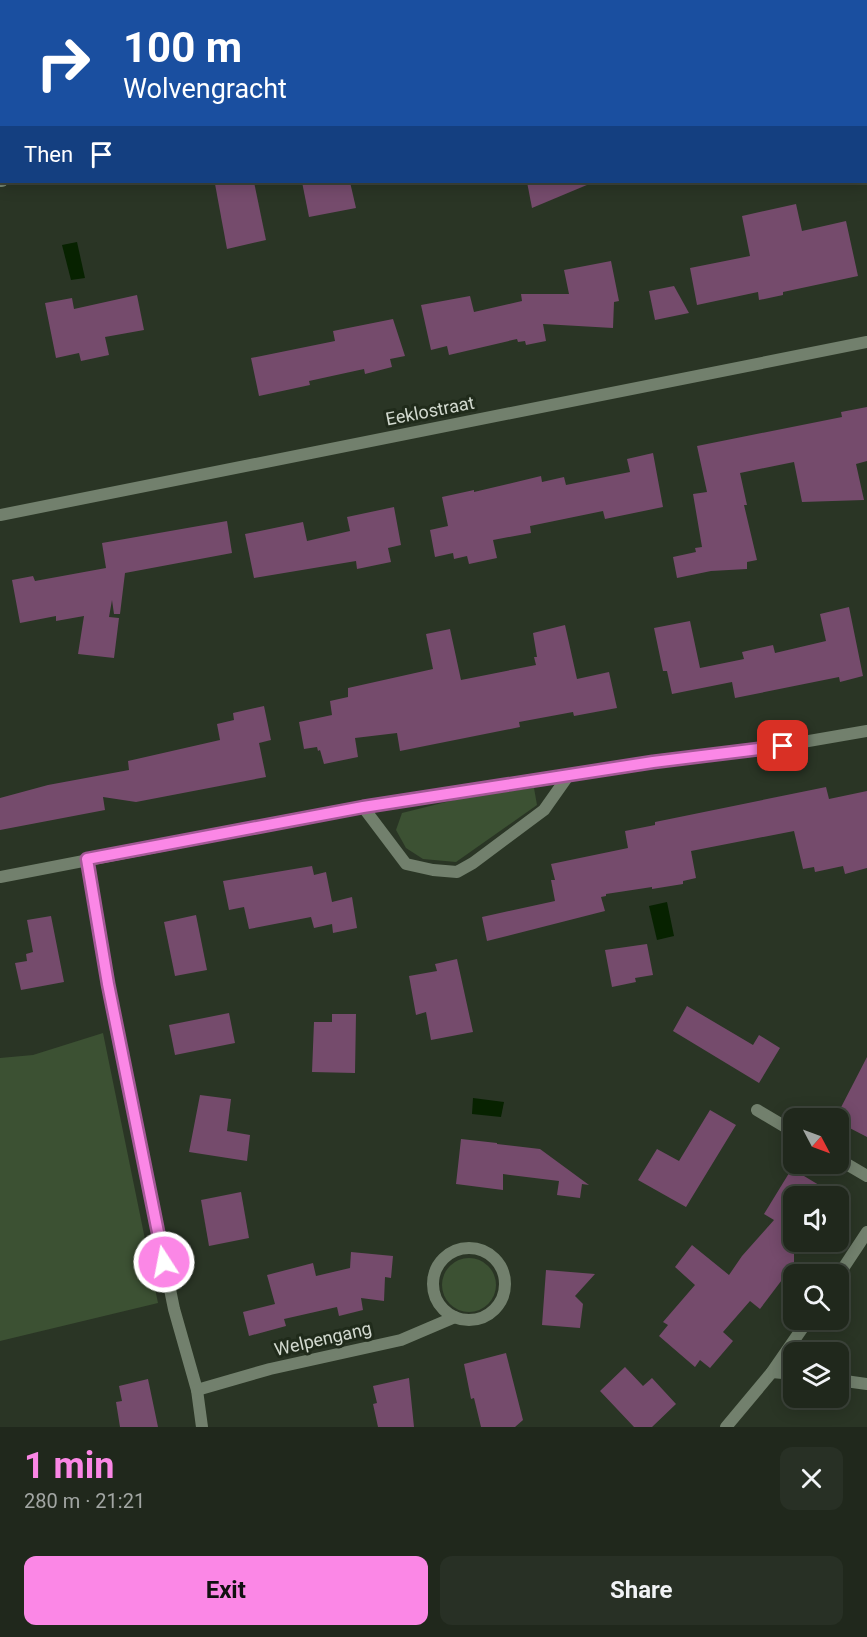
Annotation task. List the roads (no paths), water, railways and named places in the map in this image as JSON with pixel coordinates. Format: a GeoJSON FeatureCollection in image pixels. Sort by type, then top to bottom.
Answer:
{"type":"FeatureCollection","features":[{"type":"Feature","properties":{"kind":"street","name":"Eeklostraat"},"geometry":{"type":"LineString","coordinates":[[0,515],[867,342]]}},
{"type":"Feature","properties":{"kind":"street"},"geometry":{"type":"LineString","coordinates":[[0,877],[363,807],[653,762],[762,749],[867,731]]}},
{"type":"Feature","properties":{"kind":"street"},"geometry":{"type":"LineString","coordinates":[[363,807],[406,864],[457,872],[473,863],[544,810],[568,776]]}},
{"type":"Feature","properties":{"kind":"street"},"geometry":{"type":"LineString","coordinates":[[87,859],[108,984],[174,1309],[197,1390],[202,1427]]}},
{"type":"Feature","properties":{"kind":"street"},"geometry":{"type":"LineString","coordinates":[[757,1110],[783,1125]]}},
{"type":"Feature","properties":{"kind":"street"},"geometry":{"type":"LineString","coordinates":[[849,1165],[867,1176]]}},
{"type":"Feature","properties":{"kind":"street"},"geometry":{"type":"LineString","coordinates":[[846,1264],[867,1233]]}},
{"type":"Feature","properties":{"kind":"street","name":"Welpengang"},"geometry":{"type":"LineString","coordinates":[[197,1390],[270,1369],[401,1340],[455,1317],[466,1320],[478,1319],[489,1314],[498,1307],[504,1296],[506,1284],[499,1262],[490,1253],[479,1248],[467,1247],[445,1256],[437,1266],[433,1277],[433,1290],[437,1301],[444,1310],[455,1317]]}},
{"type":"Feature","properties":{"kind":"street"},"geometry":{"type":"LineString","coordinates":[[726,1427],[772,1372],[801,1330]]}},
{"type":"Feature","properties":{"kind":"street"},"geometry":{"type":"LineString","coordinates":[[772,1372],[783,1373]]}},
{"type":"Feature","properties":{"kind":"street"},"geometry":{"type":"LineString","coordinates":[[849,1382],[867,1384]]}}]}
